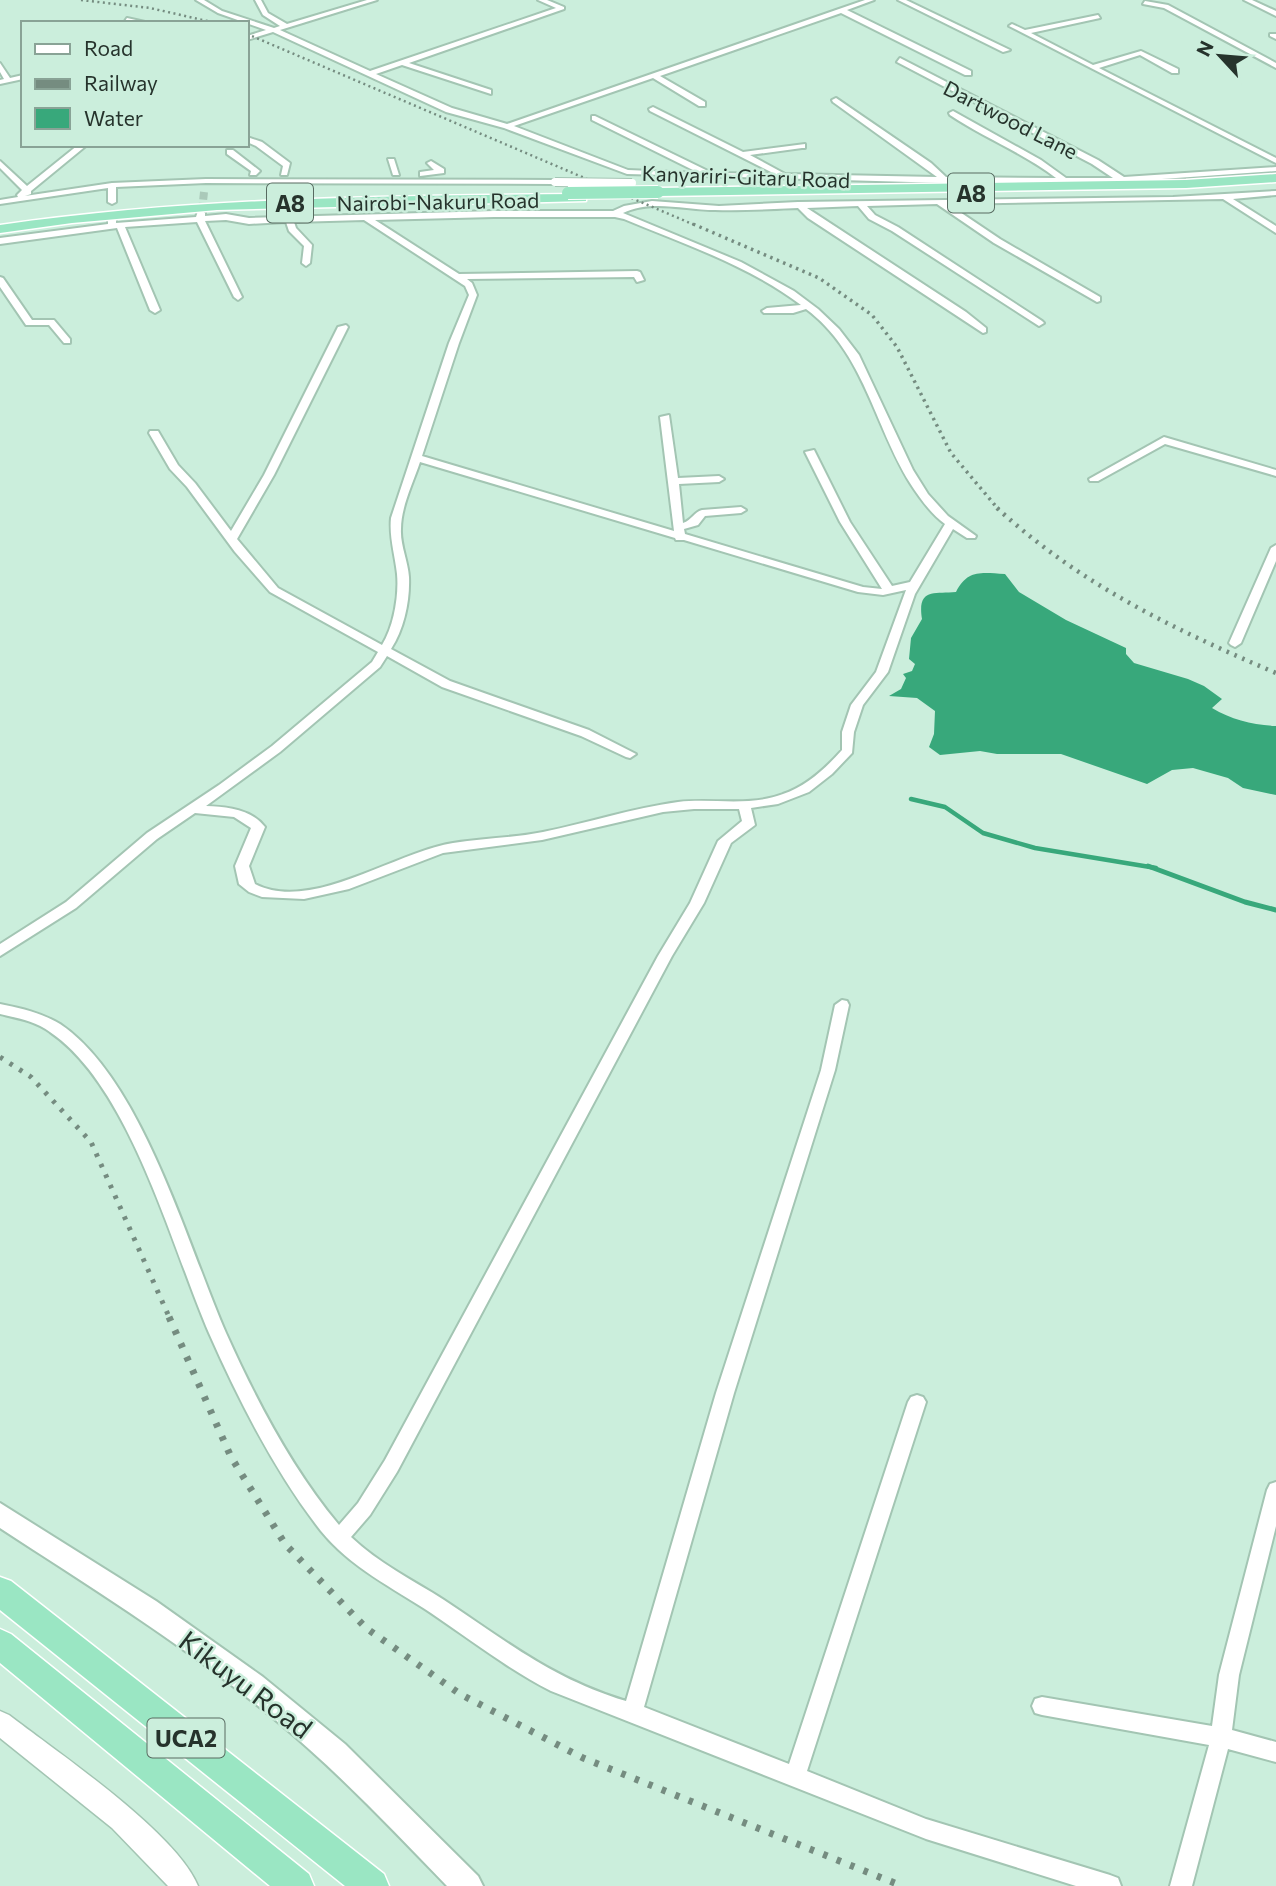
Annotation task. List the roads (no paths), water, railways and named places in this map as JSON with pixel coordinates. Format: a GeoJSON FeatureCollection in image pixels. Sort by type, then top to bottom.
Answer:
{"type":"FeatureCollection","features":[{"type":"Feature","properties":{"kind":"highway","name":"A8"},"geometry":{"type":"LineString","coordinates":[[662,195],[889,184],[1186,184],[1276,181]]}},
{"type":"Feature","properties":{"kind":"highway","name":"A8"},"geometry":{"type":"LineString","coordinates":[[662,195],[1169,191],[1276,181]]}},
{"type":"Feature","properties":{"kind":"highway","name":"Nairobi-Nakuru Road"},"geometry":{"type":"LineString","coordinates":[[0,222],[101,208],[207,200],[662,195]]}},
{"type":"Feature","properties":{"kind":"highway","name":"Nairobi-Nakuru Road"},"geometry":{"type":"LineString","coordinates":[[0,229],[104,214],[230,205],[549,199],[574,196]]}},
{"type":"Feature","properties":{"kind":"highway","name":"UCA2"},"geometry":{"type":"LineString","coordinates":[[0,1591],[372,1886]]}},
{"type":"Feature","properties":{"kind":"highway","name":"UCA2"},"geometry":{"type":"LineString","coordinates":[[0,1644],[183,1790],[297,1886]]}},
{"type":"Feature","properties":{"kind":"main road","name":"Kikuyu Road"},"geometry":{"type":"LineString","coordinates":[[0,1514],[150,1613],[286,1711],[320,1739],[468,1886]]}},
{"type":"Feature","properties":{"kind":"street","name":"Kanyariri-Gitaru Road"},"geometry":{"type":"LineString","coordinates":[[200,0],[220,12],[246,21]]}},
{"type":"Feature","properties":{"kind":"street"},"geometry":{"type":"LineString","coordinates":[[259,0],[265,14],[285,26]]}},
{"type":"Feature","properties":{"kind":"street"},"geometry":{"type":"LineString","coordinates":[[248,38],[374,0]]}},
{"type":"Feature","properties":{"kind":"street"},"geometry":{"type":"LineString","coordinates":[[370,74],[562,8],[541,0]]}},
{"type":"Feature","properties":{"kind":"street"},"geometry":{"type":"LineString","coordinates":[[507,125],[655,76],[867,0]]}},
{"type":"Feature","properties":{"kind":"street"},"geometry":{"type":"LineString","coordinates":[[901,0],[1006,50]]}},
{"type":"Feature","properties":{"kind":"street"},"geometry":{"type":"LineString","coordinates":[[1247,0],[1276,14]]}},
{"type":"Feature","properties":{"kind":"street"},"geometry":{"type":"LineString","coordinates":[[1145,3],[1166,6],[1276,66]]}},
{"type":"Feature","properties":{"kind":"street"},"geometry":{"type":"LineString","coordinates":[[842,10],[968,73]]}},
{"type":"Feature","properties":{"kind":"street"},"geometry":{"type":"LineString","coordinates":[[1026,32],[1098,17]]}},
{"type":"Feature","properties":{"kind":"street"},"geometry":{"type":"LineString","coordinates":[[127,20],[132,21]]}},
{"type":"Feature","properties":{"kind":"street","name":"Kanyariri-Gitaru Road"},"geometry":{"type":"LineString","coordinates":[[248,22],[273,30],[435,105],[507,125],[627,172],[785,177],[889,184],[1121,179],[1276,169]]}},
{"type":"Feature","properties":{"kind":"street"},"geometry":{"type":"LineString","coordinates":[[1012,26],[1276,161]]}},
{"type":"Feature","properties":{"kind":"street"},"geometry":{"type":"LineString","coordinates":[[1093,67],[1141,53],[1175,71]]}},
{"type":"Feature","properties":{"kind":"street","name":"Dartwood Lane"},"geometry":{"type":"LineString","coordinates":[[900,60],[1095,162],[1121,179]]}},
{"type":"Feature","properties":{"kind":"street"},"geometry":{"type":"LineString","coordinates":[[402,63],[488,92]]}},
{"type":"Feature","properties":{"kind":"street"},"geometry":{"type":"LineString","coordinates":[[0,65],[4,81]]}},
{"type":"Feature","properties":{"kind":"street"},"geometry":{"type":"LineString","coordinates":[[655,76],[702,104]]}},
{"type":"Feature","properties":{"kind":"street"},"geometry":{"type":"LineString","coordinates":[[836,100],[929,164],[946,181]]}},
{"type":"Feature","properties":{"kind":"street"},"geometry":{"type":"LineString","coordinates":[[653,109],[785,177]]}},
{"type":"Feature","properties":{"kind":"street"},"geometry":{"type":"LineString","coordinates":[[953,113],[972,128],[1037,160],[1065,181]]}},
{"type":"Feature","properties":{"kind":"street"},"geometry":{"type":"LineString","coordinates":[[595,118],[711,176]]}},
{"type":"Feature","properties":{"kind":"street"},"geometry":{"type":"LineString","coordinates":[[248,139],[259,144],[287,165],[284,173]]}},
{"type":"Feature","properties":{"kind":"street"},"geometry":{"type":"LineString","coordinates":[[742,154],[802,146]]}},
{"type":"Feature","properties":{"kind":"street"},"geometry":{"type":"LineString","coordinates":[[31,194],[38,184],[81,147]]}},
{"type":"Feature","properties":{"kind":"street"},"geometry":{"type":"LineString","coordinates":[[230,152],[256,170],[253,173]]}},
{"type":"Feature","properties":{"kind":"street"},"geometry":{"type":"LineString","coordinates":[[391,161],[396,173]]}},
{"type":"Feature","properties":{"kind":"street"},"geometry":{"type":"LineString","coordinates":[[0,163],[31,194]]}},
{"type":"Feature","properties":{"kind":"street"},"geometry":{"type":"LineString","coordinates":[[206,181],[253,173],[430,174],[441,171],[431,163]]}},
{"type":"Feature","properties":{"kind":"street"},"geometry":{"type":"LineString","coordinates":[[309,174],[325,181]]}},
{"type":"Feature","properties":{"kind":"street"},"geometry":{"type":"LineString","coordinates":[[204,192],[206,181]]}},
{"type":"Feature","properties":{"kind":"street"},"geometry":{"type":"LineString","coordinates":[[0,202],[31,194],[112,185],[206,181],[889,184]]}},
{"type":"Feature","properties":{"kind":"street"},"geometry":{"type":"LineString","coordinates":[[38,184],[45,190],[56,192]]}},
{"type":"Feature","properties":{"kind":"street"},"geometry":{"type":"LineString","coordinates":[[111,202],[112,185]]}},
{"type":"Feature","properties":{"kind":"street"},"geometry":{"type":"LineString","coordinates":[[615,214],[623,209],[651,203],[716,208],[860,203],[1139,202],[1276,193]]}},
{"type":"Feature","properties":{"kind":"street"},"geometry":{"type":"LineString","coordinates":[[1226,198],[1276,230]]}},
{"type":"Feature","properties":{"kind":"street"},"geometry":{"type":"LineString","coordinates":[[226,217],[518,205],[549,199]]}},
{"type":"Feature","properties":{"kind":"street"},"geometry":{"type":"LineString","coordinates":[[939,202],[997,241],[1097,299]]}},
{"type":"Feature","properties":{"kind":"street"},"geometry":{"type":"LineString","coordinates":[[860,203],[872,216],[1039,323]]}},
{"type":"Feature","properties":{"kind":"street"},"geometry":{"type":"LineString","coordinates":[[798,204],[811,216],[963,314],[983,330]]}},
{"type":"Feature","properties":{"kind":"street"},"geometry":{"type":"LineString","coordinates":[[0,241],[115,223],[201,215],[249,221],[615,214],[730,261],[806,306],[837,333],[861,370],[900,455],[949,526],[971,536]]}},
{"type":"Feature","properties":{"kind":"street"},"geometry":{"type":"LineString","coordinates":[[201,215],[238,297]]}},
{"type":"Feature","properties":{"kind":"street"},"geometry":{"type":"LineString","coordinates":[[0,951],[71,905],[138,846],[276,749],[351,688],[376,664],[398,624],[403,577],[395,532],[396,518],[457,333],[472,299],[471,287],[365,217]]}},
{"type":"Feature","properties":{"kind":"street"},"geometry":{"type":"LineString","coordinates":[[289,220],[292,229],[308,245],[306,263]]}},
{"type":"Feature","properties":{"kind":"street"},"geometry":{"type":"LineString","coordinates":[[115,223],[155,310]]}},
{"type":"Feature","properties":{"kind":"street"},"geometry":{"type":"LineString","coordinates":[[456,277],[638,274],[640,280]]}},
{"type":"Feature","properties":{"kind":"street"},"geometry":{"type":"LineString","coordinates":[[0,280],[29,323],[51,322],[67,341]]}},
{"type":"Feature","properties":{"kind":"street"},"geometry":{"type":"LineString","coordinates":[[768,311],[789,311],[806,306]]}},
{"type":"Feature","properties":{"kind":"street"},"geometry":{"type":"LineString","coordinates":[[231,540],[269,475],[344,327]]}},
{"type":"Feature","properties":{"kind":"street"},"geometry":{"type":"LineString","coordinates":[[665,417],[680,533]]}},
{"type":"Feature","properties":{"kind":"street"},"geometry":{"type":"LineString","coordinates":[[154,433],[174,467],[274,590],[446,684],[585,733],[630,754]]}},
{"type":"Feature","properties":{"kind":"street"},"geometry":{"type":"LineString","coordinates":[[1094,479],[1164,440],[1276,473]]}},
{"type":"Feature","properties":{"kind":"street"},"geometry":{"type":"LineString","coordinates":[[810,452],[845,522],[889,590]]}},
{"type":"Feature","properties":{"kind":"street"},"geometry":{"type":"LineString","coordinates":[[415,457],[680,533],[862,590],[889,590],[916,584]]}},
{"type":"Feature","properties":{"kind":"street"},"geometry":{"type":"LineString","coordinates":[[673,481],[719,479]]}},
{"type":"Feature","properties":{"kind":"street"},"geometry":{"type":"LineString","coordinates":[[680,533],[702,513],[741,510]]}},
{"type":"Feature","properties":{"kind":"street"},"geometry":{"type":"LineString","coordinates":[[194,809],[233,813],[254,821],[258,827],[242,866],[246,884],[268,894],[314,895],[339,889],[443,849],[529,839],[593,826],[654,809],[702,804],[744,805],[785,798],[822,778],[848,750],[848,733],[857,705],[882,671],[904,607],[949,526]]}},
{"type":"Feature","properties":{"kind":"street"},"geometry":{"type":"LineString","coordinates":[[1236,643],[1276,548]]}},
{"type":"Feature","properties":{"kind":"street"},"geometry":{"type":"LineString","coordinates":[[339,1538],[364,1509],[391,1466],[664,956],[697,903],[725,841],[748,825],[744,805]]}},
{"type":"Feature","properties":{"kind":"street"},"geometry":{"type":"LineString","coordinates":[[633,1712],[721,1406],[828,1070],[842,1006]]}},
{"type":"Feature","properties":{"kind":"street"},"geometry":{"type":"LineString","coordinates":[[0,1009],[41,1020],[58,1029],[89,1060],[105,1082],[133,1129],[197,1286],[257,1418],[316,1509],[339,1538],[375,1568],[431,1602],[515,1660],[594,1701],[633,1712],[959,1841],[1110,1886]]}},
{"type":"Feature","properties":{"kind":"street"},"geometry":{"type":"LineString","coordinates":[[795,1777],[917,1402]]}},
{"type":"Feature","properties":{"kind":"street"},"geometry":{"type":"LineString","coordinates":[[1181,1886],[1221,1737],[1229,1675],[1276,1490]]}},
{"type":"Feature","properties":{"kind":"street"},"geometry":{"type":"LineString","coordinates":[[1042,1706],[1221,1737],[1276,1752]]}},
{"type":"Feature","properties":{"kind":"street"},"geometry":{"type":"LineString","coordinates":[[0,1723],[58,1766],[104,1806],[168,1864],[185,1886]]}},
{"type":"Feature","properties":{"kind":"water"},"geometry":{"type":"Polygon","coordinates":[[[1005,574],[1019,592],[1066,620],[1126,648],[1126,654],[1134,663],[1204,686],[1222,699],[1212,708],[1243,721],[1276,726],[1276,795],[1243,788],[1228,778],[1193,768],[1172,770],[1147,784],[1061,754],[997,754],[980,751],[940,755],[929,747],[934,734],[935,711],[917,698],[889,696],[901,689],[906,678],[903,674],[912,671],[915,664],[909,659],[911,638],[922,619],[922,602],[925,597],[934,593],[956,592],[970,576],[1005,574]]]}},
{"type":"Feature","properties":{"kind":"waterway"},"geometry":{"type":"LineString","coordinates":[[911,799],[945,807],[983,833],[1035,848],[1151,867]]}},
{"type":"Feature","properties":{"kind":"waterway"},"geometry":{"type":"LineString","coordinates":[[1151,867],[1156,868]]}},
{"type":"Feature","properties":{"kind":"waterway"},"geometry":{"type":"LineString","coordinates":[[1151,867],[1245,902],[1276,910]]}},
{"type":"Feature","properties":{"kind":"tunnel"},"geometry":{"type":"LineString","coordinates":[[202,211],[204,192]]}},
{"type":"Feature","properties":{"kind":"railway"},"geometry":{"type":"LineString","coordinates":[[81,0],[150,8],[207,21]]}},
{"type":"Feature","properties":{"kind":"railway"},"geometry":{"type":"LineString","coordinates":[[248,34],[697,226]]}},
{"type":"Feature","properties":{"kind":"railway"},"geometry":{"type":"LineString","coordinates":[[693,224],[819,278],[872,315],[897,347],[951,453],[998,509]]}},
{"type":"Feature","properties":{"kind":"railway"},"geometry":{"type":"LineString","coordinates":[[998,509],[1062,560],[1129,603],[1276,673]]}},
{"type":"Feature","properties":{"kind":"railway"},"geometry":{"type":"LineString","coordinates":[[0,1057],[31,1077],[91,1142],[170,1319]]}},
{"type":"Feature","properties":{"kind":"railway"},"geometry":{"type":"LineString","coordinates":[[169,1317],[231,1457],[285,1544],[366,1628],[460,1694],[583,1758],[902,1886]]}}]}
